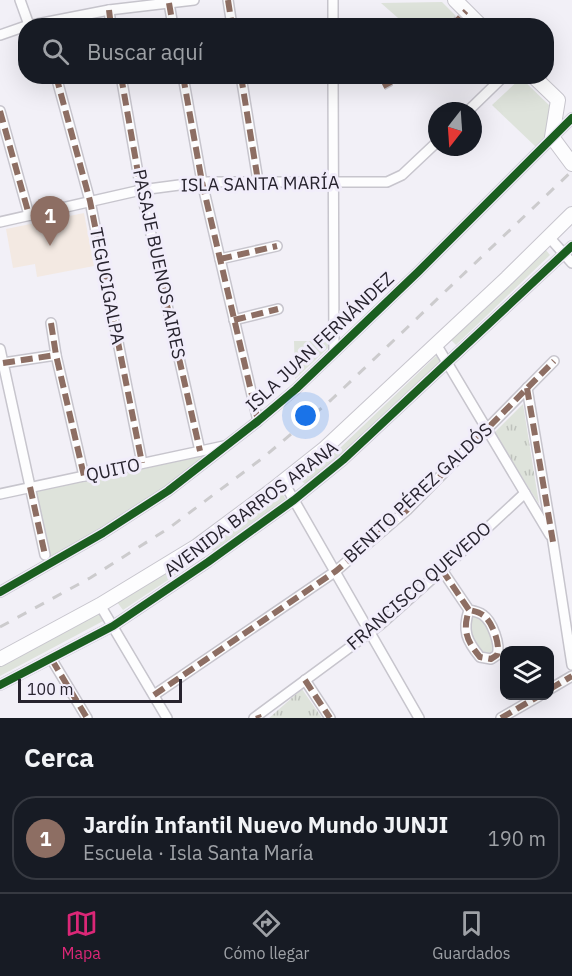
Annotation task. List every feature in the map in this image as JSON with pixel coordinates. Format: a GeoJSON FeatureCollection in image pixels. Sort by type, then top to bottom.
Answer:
{"type":"FeatureCollection","features":[{"type":"Feature","properties":{"kind":"main road"},"geometry":{"type":"LineString","coordinates":[[455,0],[473,18]]}},
{"type":"Feature","properties":{"kind":"main road"},"geometry":{"type":"LineString","coordinates":[[541,84],[558,100],[552,137],[572,164]]}},
{"type":"Feature","properties":{"kind":"main road","name":"AVENIDA BARROS ARANA"},"geometry":{"type":"LineString","coordinates":[[0,659],[100,605],[197,546],[283,481],[324,449],[572,214]]}},
{"type":"Feature","properties":{"kind":"street"},"geometry":{"type":"LineString","coordinates":[[20,0],[25,18]]}},
{"type":"Feature","properties":{"kind":"street"},"geometry":{"type":"LineString","coordinates":[[70,18],[109,10],[194,0]]}},
{"type":"Feature","properties":{"kind":"street"},"geometry":{"type":"LineString","coordinates":[[228,0],[231,18]]}},
{"type":"Feature","properties":{"kind":"street"},"geometry":{"type":"LineString","coordinates":[[333,0],[333,18]]}},
{"type":"Feature","properties":{"kind":"street"},"geometry":{"type":"LineString","coordinates":[[169,3],[172,18]]}},
{"type":"Feature","properties":{"kind":"street"},"geometry":{"type":"LineString","coordinates":[[109,10],[110,18]]}},
{"type":"Feature","properties":{"kind":"street"},"geometry":{"type":"LineString","coordinates":[[0,35],[18,28]]}},
{"type":"Feature","properties":{"kind":"street","name":"TEGUCIGALPA"},"geometry":{"type":"LineString","coordinates":[[58,84],[90,201],[142,463]]}},
{"type":"Feature","properties":{"kind":"street","name":"PASAJE BUENOS AIRES"},"geometry":{"type":"LineString","coordinates":[[122,84],[141,190],[200,451]]}},
{"type":"Feature","properties":{"kind":"street"},"geometry":{"type":"LineString","coordinates":[[184,84],[202,182],[258,421]]}},
{"type":"Feature","properties":{"kind":"street"},"geometry":{"type":"LineString","coordinates":[[242,84],[258,181]]}},
{"type":"Feature","properties":{"kind":"street"},"geometry":{"type":"LineString","coordinates":[[333,84],[334,351]]}},
{"type":"Feature","properties":{"kind":"street"},"geometry":{"type":"LineString","coordinates":[[477,102],[496,84]]}},
{"type":"Feature","properties":{"kind":"street"},"geometry":{"type":"LineString","coordinates":[[0,111],[29,215]]}},
{"type":"Feature","properties":{"kind":"street","name":"ISLA JUAN FERNÁNDEZ"},"geometry":{"type":"LineString","coordinates":[[0,592],[103,533],[168,491],[258,421],[296,389],[418,272],[572,118]]}},
{"type":"Feature","properties":{"kind":"street","name":"ISLA SANTA MARÍA"},"geometry":{"type":"LineString","coordinates":[[0,222],[141,190],[202,182],[392,181],[402,175],[428,150]]}},
{"type":"Feature","properties":{"kind":"street"},"geometry":{"type":"LineString","coordinates":[[549,237],[572,263]]}},
{"type":"Feature","properties":{"kind":"street"},"geometry":{"type":"LineString","coordinates":[[220,259],[277,246]]}},
{"type":"Feature","properties":{"kind":"street","name":"AVENIDA BARROS ARANA"},"geometry":{"type":"LineString","coordinates":[[0,685],[52,660],[113,626],[294,500],[343,460],[572,246]]}},
{"type":"Feature","properties":{"kind":"street"},"geometry":{"type":"LineString","coordinates":[[234,320],[278,309]]}},
{"type":"Feature","properties":{"kind":"street"},"geometry":{"type":"LineString","coordinates":[[51,323],[56,355],[84,476]]}},
{"type":"Feature","properties":{"kind":"street"},"geometry":{"type":"LineString","coordinates":[[436,344],[553,542]]}},
{"type":"Feature","properties":{"kind":"street"},"geometry":{"type":"LineString","coordinates":[[0,349],[45,555]]}},
{"type":"Feature","properties":{"kind":"street"},"geometry":{"type":"LineString","coordinates":[[3,363],[56,355]]}},
{"type":"Feature","properties":{"kind":"street","name":"BENITO PÉREZ GALDÓS"},"geometry":{"type":"LineString","coordinates":[[154,695],[336,571],[407,510],[554,362]]}},
{"type":"Feature","properties":{"kind":"street"},"geometry":{"type":"LineString","coordinates":[[527,388],[572,665]]}},
{"type":"Feature","properties":{"kind":"street","name":"QUITO"},"geometry":{"type":"LineString","coordinates":[[0,494],[226,446]]}},
{"type":"Feature","properties":{"kind":"street"},"geometry":{"type":"LineString","coordinates":[[283,481],[419,718]]}},
{"type":"Feature","properties":{"kind":"street","name":"FRANCISCO QUEVEDO"},"geometry":{"type":"LineString","coordinates":[[257,717],[369,632],[442,570],[525,493]]}},
{"type":"Feature","properties":{"kind":"street","name":"AVENIDA BARROS ARANA"},"geometry":{"type":"LineString","coordinates":[[197,546],[208,562]]}},
{"type":"Feature","properties":{"kind":"street"},"geometry":{"type":"LineString","coordinates":[[442,570],[469,610],[485,616],[489,621],[499,647],[496,655],[490,659],[480,657],[465,631],[469,610]]}},
{"type":"Feature","properties":{"kind":"street"},"geometry":{"type":"LineString","coordinates":[[100,605],[167,718]]}},
{"type":"Feature","properties":{"kind":"street"},"geometry":{"type":"LineString","coordinates":[[52,660],[87,718]]}},
{"type":"Feature","properties":{"kind":"street"},"geometry":{"type":"LineString","coordinates":[[554,686],[572,676]]}},
{"type":"Feature","properties":{"kind":"street"},"geometry":{"type":"LineString","coordinates":[[305,680],[330,718]]}},
{"type":"Feature","properties":{"kind":"street"},"geometry":{"type":"LineString","coordinates":[[501,718],[532,700]]}},
{"type":"Feature","properties":{"kind":"shaded area"},"geometry":{"type":"Polygon","coordinates":[[[84,213],[94,266],[37,277],[35,264],[13,268],[6,229],[84,213]]]}},
{"type":"Feature","properties":{"kind":"green space"},"geometry":{"type":"Polygon","coordinates":[[[442,2],[456,16],[454,18],[398,18],[381,3],[442,2]]]}},
{"type":"Feature","properties":{"kind":"green space"},"geometry":{"type":"Polygon","coordinates":[[[515,84],[527,84],[549,105],[551,136],[537,148],[492,105],[515,84]]]}},
{"type":"Feature","properties":{"kind":"green space"},"geometry":{"type":"Polygon","coordinates":[[[545,249],[550,255],[456,345],[451,340],[545,249]]]}},
{"type":"Feature","properties":{"kind":"green space"},"geometry":{"type":"Polygon","coordinates":[[[294,341],[328,341],[328,348],[295,379],[294,341]]]}},
{"type":"Feature","properties":{"kind":"green space"},"geometry":{"type":"Polygon","coordinates":[[[436,356],[442,362],[353,446],[306,484],[297,479],[340,448],[436,356]]]}},
{"type":"Feature","properties":{"kind":"green space"},"geometry":{"type":"Polygon","coordinates":[[[523,404],[539,504],[494,433],[523,404]]]}},
{"type":"Feature","properties":{"kind":"green space"},"geometry":{"type":"Polygon","coordinates":[[[206,454],[191,470],[154,499],[51,558],[36,490],[206,454]]]}},
{"type":"Feature","properties":{"kind":"green space"},"geometry":{"type":"Polygon","coordinates":[[[281,491],[286,500],[216,552],[206,547],[281,491]]]}},
{"type":"Feature","properties":{"kind":"green space"},"geometry":{"type":"Polygon","coordinates":[[[191,554],[192,564],[123,610],[117,602],[191,554]]]}},
{"type":"Feature","properties":{"kind":"green space"},"geometry":{"type":"Polygon","coordinates":[[[99,613],[105,620],[0,676],[0,664],[99,613]]]}},
{"type":"Feature","properties":{"kind":"green space"},"geometry":{"type":"Polygon","coordinates":[[[472,615],[482,621],[489,631],[493,643],[491,654],[483,653],[473,639],[470,627],[472,615]]]}},
{"type":"Feature","properties":{"kind":"green space"},"geometry":{"type":"Polygon","coordinates":[[[302,689],[322,718],[269,718],[302,689]]]}},
{"type":"Feature","properties":{"kind":"tunnel"},"geometry":{"type":"LineString","coordinates":[[459,18],[466,11]]}},
{"type":"Feature","properties":{"kind":"tunnel"},"geometry":{"type":"LineString","coordinates":[[383,86],[387,84]]}},
{"type":"Feature","properties":{"kind":"railway"},"geometry":{"type":"LineString","coordinates":[[0,627],[90,578],[169,528],[264,457],[331,400],[572,171]]}},
{"type":"Feature","properties":{"kind":"marked path"},"geometry":{"type":"LineString","coordinates":[[228,0],[231,18]]}},
{"type":"Feature","properties":{"kind":"marked path"},"geometry":{"type":"LineString","coordinates":[[169,3],[172,18]]}},
{"type":"Feature","properties":{"kind":"marked path"},"geometry":{"type":"LineString","coordinates":[[109,10],[110,18]]}},
{"type":"Feature","properties":{"kind":"marked path"},"geometry":{"type":"LineString","coordinates":[[459,18],[466,11]]}},
{"type":"Feature","properties":{"kind":"marked path"},"geometry":{"type":"LineString","coordinates":[[58,84],[90,201],[142,463]]}},
{"type":"Feature","properties":{"kind":"marked path"},"geometry":{"type":"LineString","coordinates":[[122,84],[141,190],[200,451]]}},
{"type":"Feature","properties":{"kind":"marked path"},"geometry":{"type":"LineString","coordinates":[[184,84],[202,182],[258,421]]}},
{"type":"Feature","properties":{"kind":"marked path"},"geometry":{"type":"LineString","coordinates":[[242,84],[258,181]]}},
{"type":"Feature","properties":{"kind":"marked path"},"geometry":{"type":"LineString","coordinates":[[383,86],[387,84]]}},
{"type":"Feature","properties":{"kind":"marked path"},"geometry":{"type":"LineString","coordinates":[[0,111],[29,215]]}},
{"type":"Feature","properties":{"kind":"marked path"},"geometry":{"type":"LineString","coordinates":[[220,259],[277,246]]}},
{"type":"Feature","properties":{"kind":"marked path"},"geometry":{"type":"LineString","coordinates":[[234,320],[278,309]]}},
{"type":"Feature","properties":{"kind":"marked path"},"geometry":{"type":"LineString","coordinates":[[51,323],[56,355],[84,476]]}},
{"type":"Feature","properties":{"kind":"marked path"},"geometry":{"type":"LineString","coordinates":[[3,363],[56,355]]}},
{"type":"Feature","properties":{"kind":"marked path"},"geometry":{"type":"LineString","coordinates":[[154,695],[336,571],[407,510],[554,361]]}},
{"type":"Feature","properties":{"kind":"marked path"},"geometry":{"type":"LineString","coordinates":[[527,388],[553,542]]}},
{"type":"Feature","properties":{"kind":"marked path"},"geometry":{"type":"LineString","coordinates":[[30,487],[45,555]]}},
{"type":"Feature","properties":{"kind":"marked path"},"geometry":{"type":"LineString","coordinates":[[442,570],[469,610],[466,630],[472,646],[480,657],[491,659],[497,655],[498,651],[497,640],[492,628],[483,615],[469,610]]}},
{"type":"Feature","properties":{"kind":"marked path"},"geometry":{"type":"LineString","coordinates":[[52,660],[87,718]]}},
{"type":"Feature","properties":{"kind":"marked path"},"geometry":{"type":"LineString","coordinates":[[554,687],[572,676]]}},
{"type":"Feature","properties":{"kind":"marked path"},"geometry":{"type":"LineString","coordinates":[[305,680],[330,718]]}},
{"type":"Feature","properties":{"kind":"marked path"},"geometry":{"type":"LineString","coordinates":[[501,718],[532,700]]}},
{"type":"Feature","properties":{"kind":"cycle path"},"geometry":{"type":"LineString","coordinates":[[0,592],[103,533],[168,491],[258,421],[296,389],[418,272],[572,118]]}},
{"type":"Feature","properties":{"kind":"cycle path"},"geometry":{"type":"LineString","coordinates":[[0,685],[113,626],[294,500],[343,460],[572,246]]}},
{"type":"Feature","properties":{"kind":"place","name":"Jardín Infantil Nuevo Mundo JUNJI"},"geometry":{"type":"Point","coordinates":[50,246]}}]}
